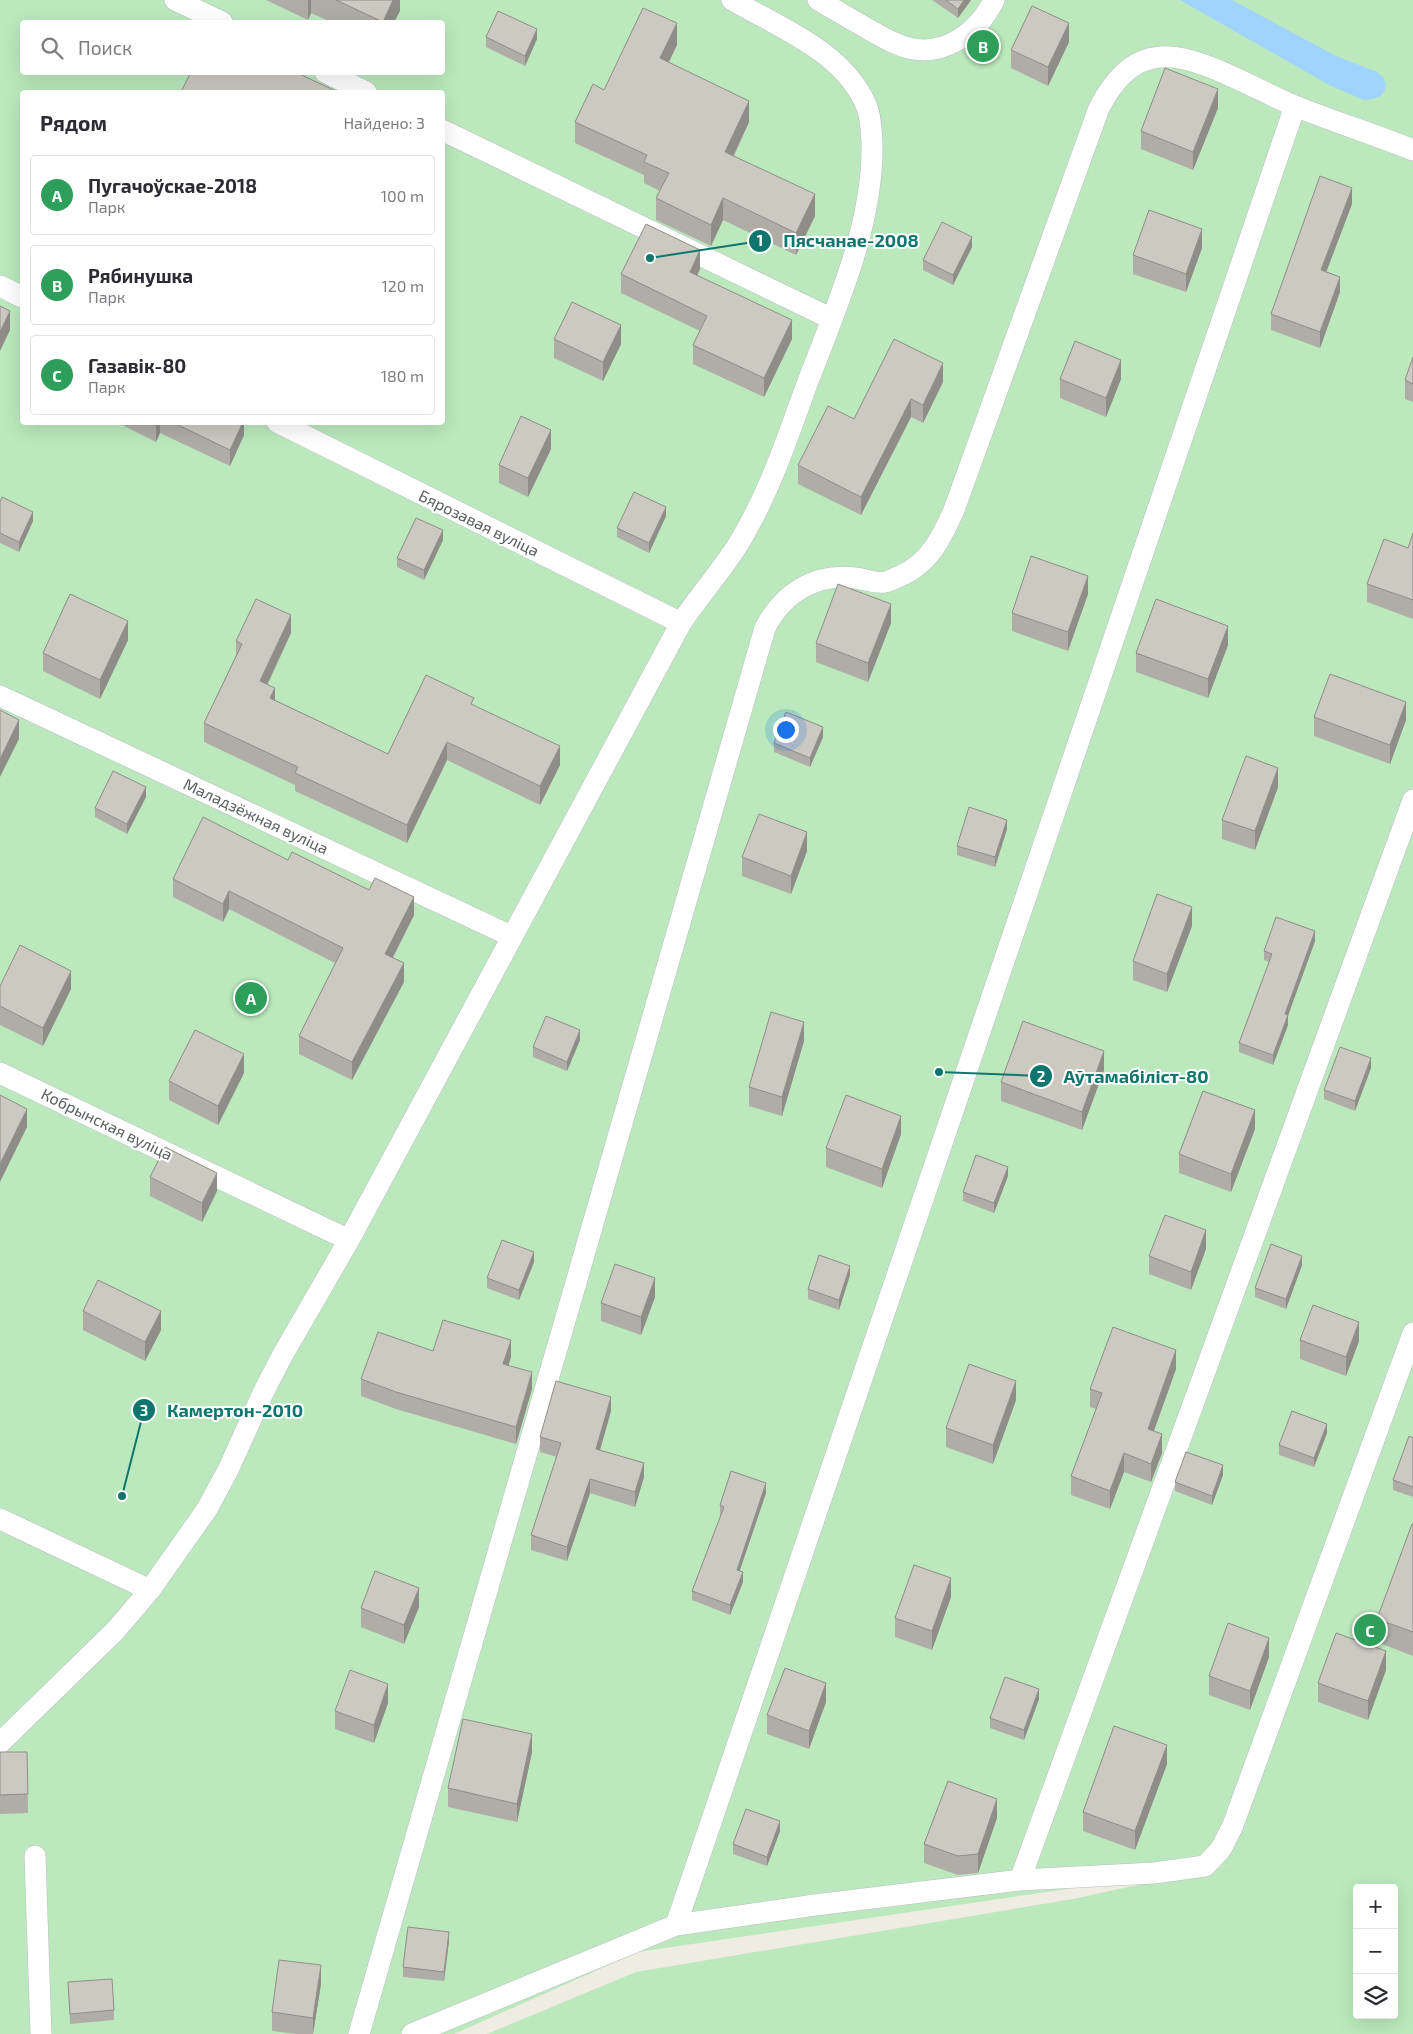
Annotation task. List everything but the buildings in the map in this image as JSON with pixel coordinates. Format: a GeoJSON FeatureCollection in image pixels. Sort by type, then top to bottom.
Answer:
{"type":"FeatureCollection","features":[{"type":"Feature","properties":{"kind":"lane"},"geometry":{"type":"LineString","coordinates":[[175,0],[218,20]]}},
{"type":"Feature","properties":{"kind":"lane"},"geometry":{"type":"LineString","coordinates":[[0,1743],[115,1630],[150,1590],[206,1509],[228,1470],[262,1393],[349,1240],[511,936],[682,623],[732,554],[761,502],[775,470],[832,319],[858,242],[867,202],[872,164],[871,130],[867,106],[854,83],[836,63],[815,47],[732,0]]}},
{"type":"Feature","properties":{"kind":"lane"},"geometry":{"type":"LineString","coordinates":[[818,0],[895,44],[913,50],[932,51],[949,45],[967,35],[981,20],[994,0]]}},
{"type":"Feature","properties":{"kind":"lane"},"geometry":{"type":"LineString","coordinates":[[359,2034],[765,628],[773,613],[798,589],[815,580],[856,578],[872,582],[886,582],[920,564],[935,548],[954,510],[1099,108],[1109,90],[1122,74],[1139,63],[1160,56],[1181,57],[1202,64],[1295,106],[1412,146]]}},
{"type":"Feature","properties":{"kind":"lane"},"geometry":{"type":"LineString","coordinates":[[331,75],[362,90]]}},
{"type":"Feature","properties":{"kind":"lane"},"geometry":{"type":"LineString","coordinates":[[676,1925],[1295,106]]}},
{"type":"Feature","properties":{"kind":"lane"},"geometry":{"type":"LineString","coordinates":[[445,131],[832,319]]}},
{"type":"Feature","properties":{"kind":"lane"},"geometry":{"type":"LineString","coordinates":[[0,286],[20,296]]}},
{"type":"Feature","properties":{"kind":"lane","name":"Бярозавая вуліца"},"geometry":{"type":"LineString","coordinates":[[283,425],[682,623]]}},
{"type":"Feature","properties":{"kind":"lane","name":"Маладзёжная вуліца"},"geometry":{"type":"LineString","coordinates":[[0,696],[511,936]]}},
{"type":"Feature","properties":{"kind":"lane"},"geometry":{"type":"LineString","coordinates":[[1020,1880],[1413,800]]}},
{"type":"Feature","properties":{"kind":"lane","name":"Кобрынская вуліца"},"geometry":{"type":"LineString","coordinates":[[0,1073],[349,1240]]}},
{"type":"Feature","properties":{"kind":"lane"},"geometry":{"type":"LineString","coordinates":[[412,2034],[676,1925],[815,1905],[1020,1880],[1154,1873],[1205,1866],[1221,1849],[1240,1806],[1413,1333]]}},
{"type":"Feature","properties":{"kind":"lane"},"geometry":{"type":"LineString","coordinates":[[0,1519],[150,1590]]}},
{"type":"Feature","properties":{"kind":"lane"},"geometry":{"type":"LineString","coordinates":[[35,1856],[41,2034]]}},
{"type":"Feature","properties":{"kind":"green space"},"geometry":{"type":"Polygon","coordinates":[[[0,0],[1413,0],[1413,2034],[487,2034],[636,1972],[1073,1899],[1230,1865],[638,1952],[454,2034],[0,2034],[0,0]]]}},
{"type":"Feature","properties":{"kind":"water"},"geometry":{"type":"Polygon","coordinates":[[[1180,0],[1232,0],[1336,56],[1377,72],[1383,77],[1386,84],[1385,90],[1381,96],[1364,100],[1331,86],[1180,0]]]}},
{"type":"Feature","properties":{"kind":"place","name":"Рябинушка"},"geometry":{"type":"Point","coordinates":[983,46]}},
{"type":"Feature","properties":{"kind":"place","name":"Пясчанае-2008"},"geometry":{"type":"Point","coordinates":[650,258]}},
{"type":"Feature","properties":{"kind":"place","name":"Пугачоўскае-2018"},"geometry":{"type":"Point","coordinates":[251,998]}},
{"type":"Feature","properties":{"kind":"place","name":"Аўтамабіліст-80"},"geometry":{"type":"Point","coordinates":[939,1072]}},
{"type":"Feature","properties":{"kind":"place","name":"Камертон-2010"},"geometry":{"type":"Point","coordinates":[122,1496]}},
{"type":"Feature","properties":{"kind":"place","name":"Газавік-80"},"geometry":{"type":"Point","coordinates":[1370,1630]}}]}
